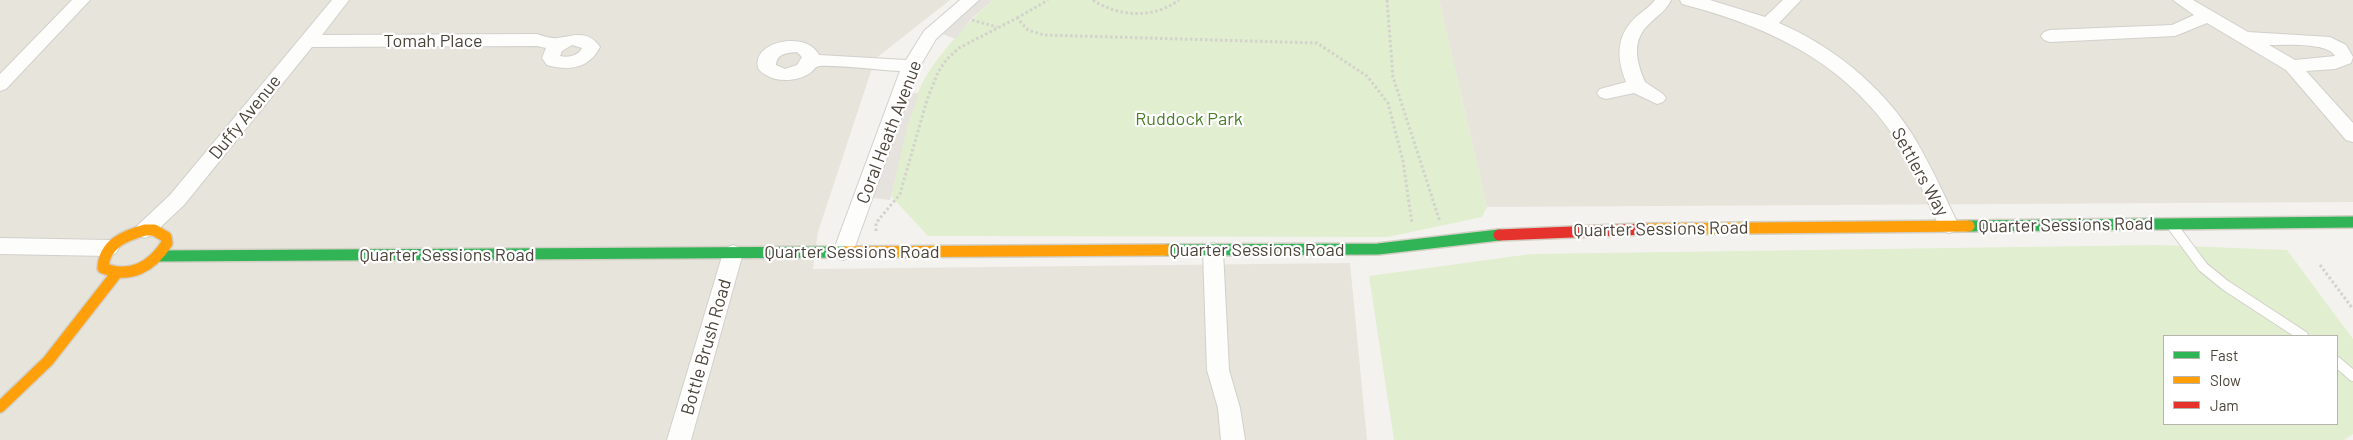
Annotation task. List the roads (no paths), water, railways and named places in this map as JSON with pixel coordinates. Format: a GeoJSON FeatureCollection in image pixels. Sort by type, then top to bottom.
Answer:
{"type":"FeatureCollection","features":[{"type":"Feature","properties":{"kind":"main road","name":"Quarter Sessions Road"},"geometry":{"type":"LineString","coordinates":[[159,256],[1378,249],[1508,234],[1603,229],[2353,222]]}},
{"type":"Feature","properties":{"kind":"main road"},"geometry":{"type":"LineString","coordinates":[[145,230],[154,230],[166,237],[167,242],[159,256],[143,268],[116,274],[103,268],[103,255],[109,248],[126,236],[145,230]]}},
{"type":"Feature","properties":{"kind":"main road"},"geometry":{"type":"LineString","coordinates":[[0,407],[57,349],[91,309],[116,274]]}},
{"type":"Feature","properties":{"kind":"street"},"geometry":{"type":"LineString","coordinates":[[0,85],[82,0]]}},
{"type":"Feature","properties":{"kind":"street","name":"Duffy Avenue"},"geometry":{"type":"LineString","coordinates":[[145,230],[177,200],[341,0]]}},
{"type":"Feature","properties":{"kind":"street","name":"Coral Heath Avenue"},"geometry":{"type":"LineString","coordinates":[[843,252],[911,66],[930,35],[953,13],[971,0]]}},
{"type":"Feature","properties":{"kind":"street"},"geometry":{"type":"LineString","coordinates":[[1636,86],[1626,50],[1627,41],[1632,31],[1660,7],[1663,0]]}},
{"type":"Feature","properties":{"kind":"street","name":"Settlers Way"},"geometry":{"type":"LineString","coordinates":[[1688,0],[1768,24],[1809,46],[1846,71],[1878,103],[1905,138],[1949,226]]}},
{"type":"Feature","properties":{"kind":"street"},"geometry":{"type":"LineString","coordinates":[[1768,24],[1793,0]]}},
{"type":"Feature","properties":{"kind":"street"},"geometry":{"type":"LineString","coordinates":[[2181,0],[2292,66],[2353,135]]}},
{"type":"Feature","properties":{"kind":"street"},"geometry":{"type":"LineString","coordinates":[[2050,36],[2175,30],[2208,16]]}},
{"type":"Feature","properties":{"kind":"street"},"geometry":{"type":"LineString","coordinates":[[2247,38],[2324,41],[2340,49],[2345,59],[2335,63],[2292,66]]}},
{"type":"Feature","properties":{"kind":"street","name":"Tomah Place"},"geometry":{"type":"LineString","coordinates":[[308,41],[537,40],[557,45]]}},
{"type":"Feature","properties":{"kind":"street"},"geometry":{"type":"LineString","coordinates":[[811,60],[911,66]]}},
{"type":"Feature","properties":{"kind":"street"},"geometry":{"type":"LineString","coordinates":[[1606,94],[1636,86],[1657,98]]}},
{"type":"Feature","properties":{"kind":"street"},"geometry":{"type":"LineString","coordinates":[[0,246],[109,248]]}},
{"type":"Feature","properties":{"kind":"street"},"geometry":{"type":"LineString","coordinates":[[1213,251],[1218,370],[1229,408],[1233,440]]}},
{"type":"Feature","properties":{"kind":"street","name":"Bottle Brush Road"},"geometry":{"type":"LineString","coordinates":[[679,440],[733,253]]}},
{"type":"Feature","properties":{"kind":"lane"},"geometry":{"type":"LineString","coordinates":[[2171,224],[2204,267],[2225,285],[2301,335]]}},
{"type":"Feature","properties":{"kind":"lane"},"geometry":{"type":"LineString","coordinates":[[2338,363],[2353,376]]}},
{"type":"Feature","properties":{"kind":"park label","name":"Ruddock Park"},"geometry":{"type":"Point","coordinates":[1189,119]}}]}
